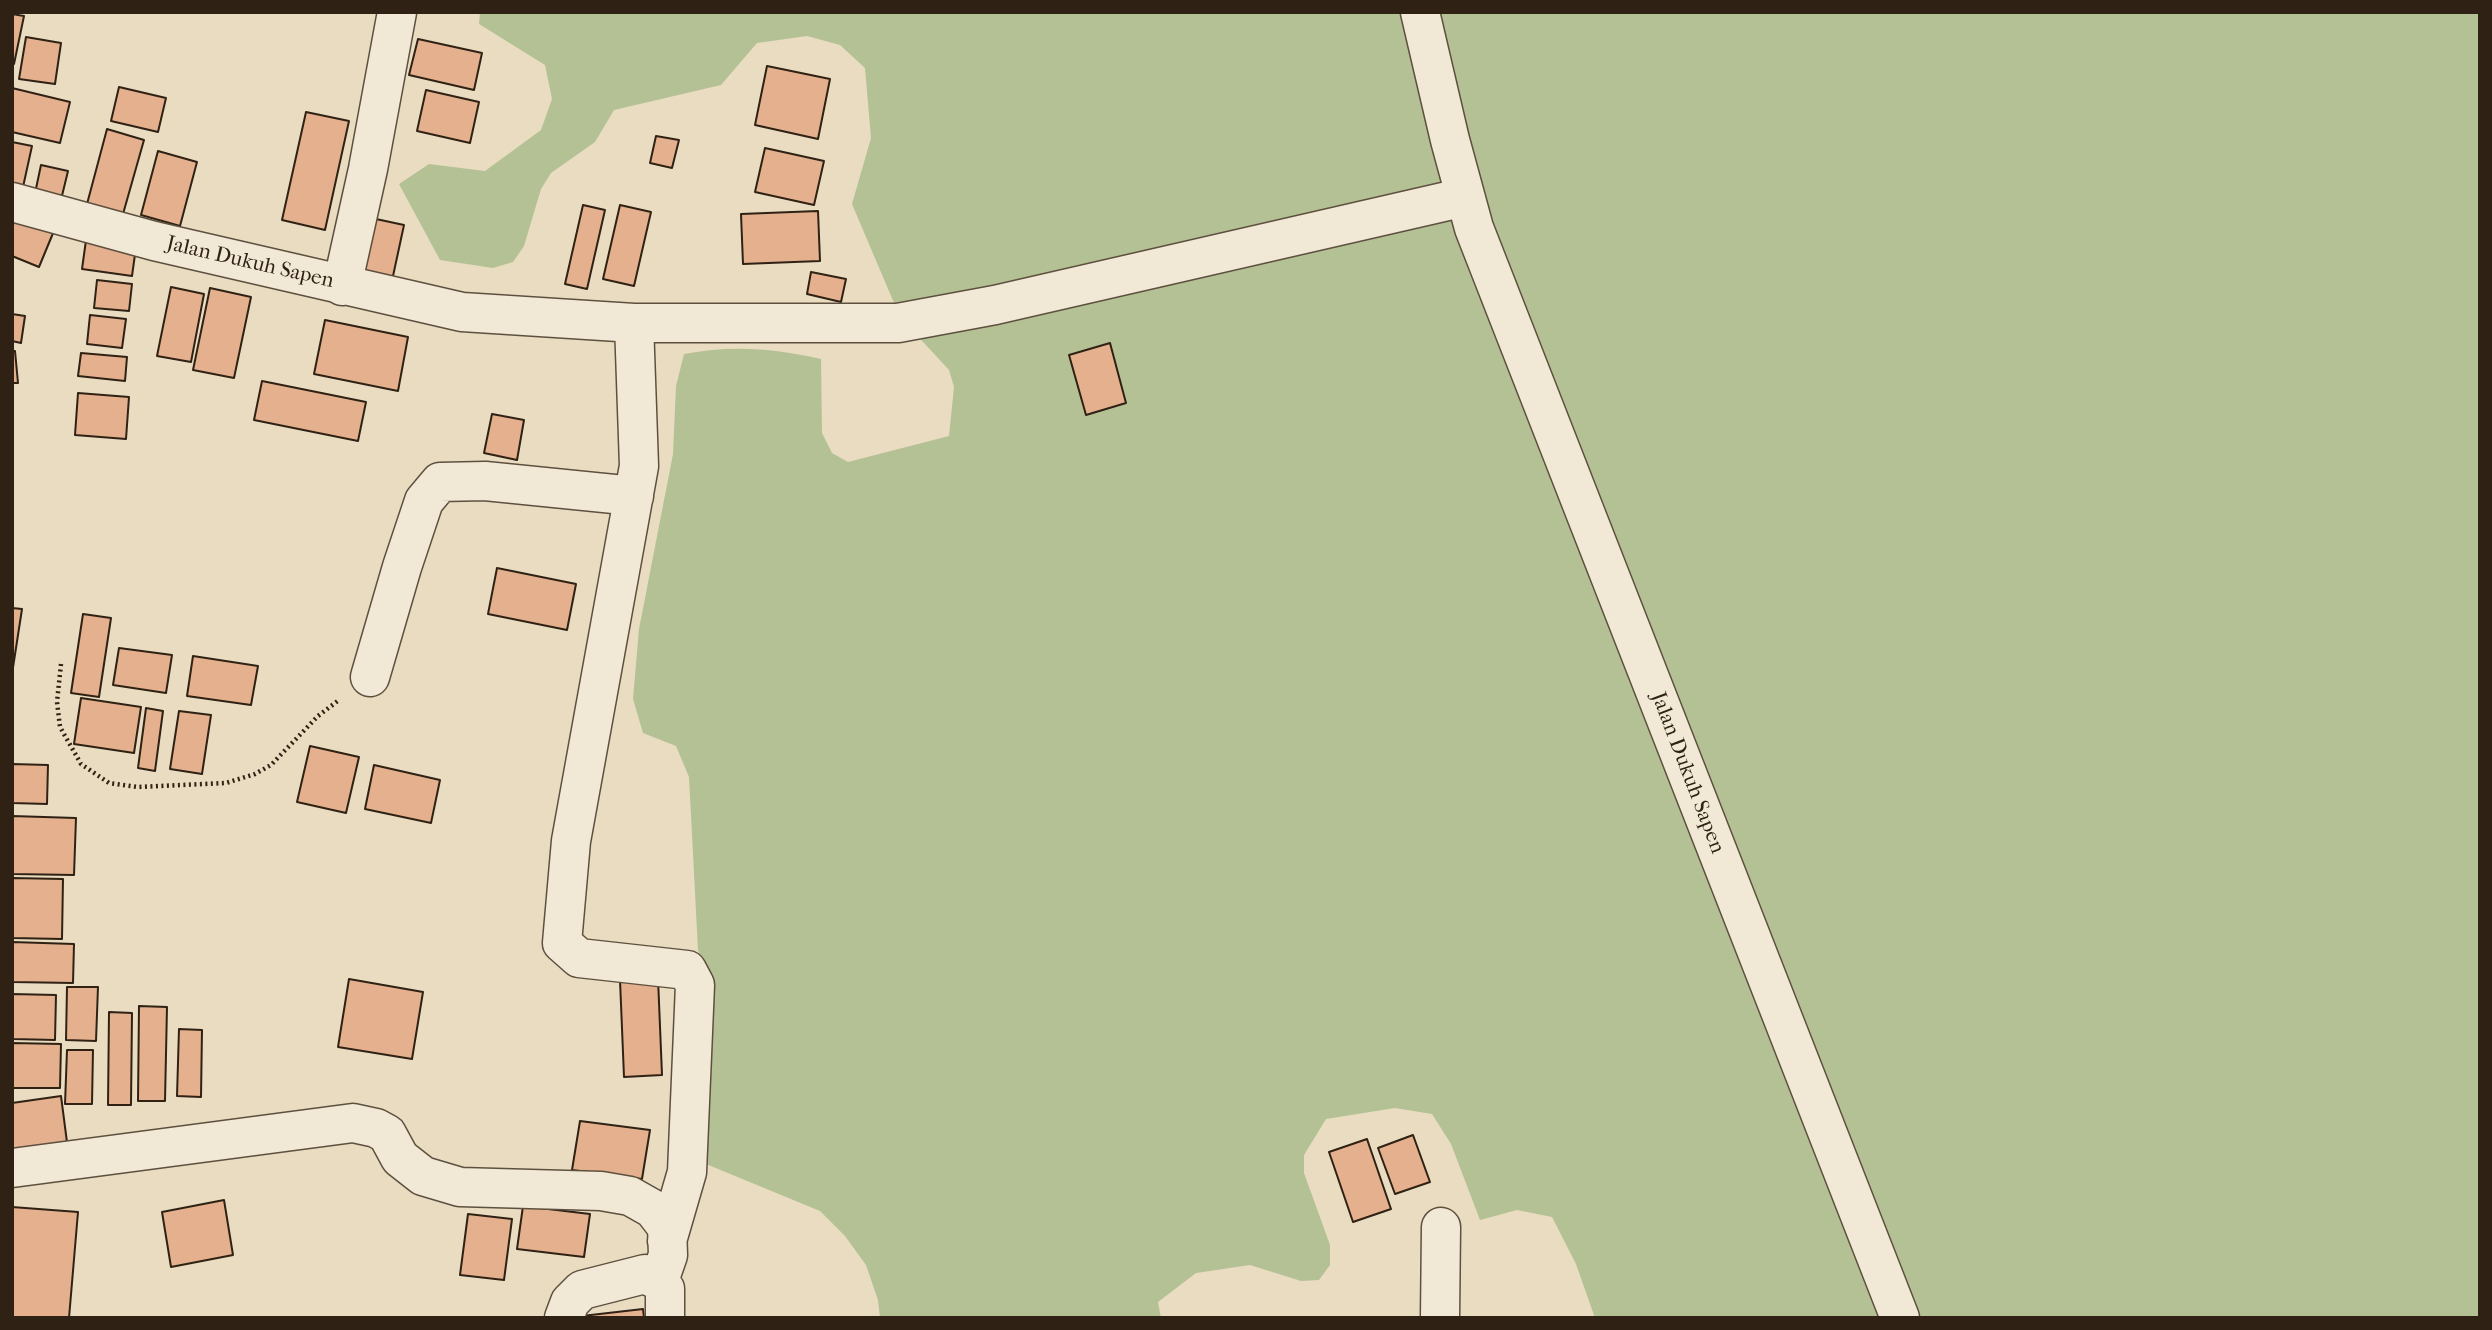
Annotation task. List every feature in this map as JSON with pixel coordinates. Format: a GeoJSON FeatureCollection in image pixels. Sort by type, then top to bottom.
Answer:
{"type":"FeatureCollection","features":[{"type":"Feature","properties":{"kind":"street","name":"Jalan Dukuh Sapen"},"geometry":{"type":"LineString","coordinates":[[12,202],[342,286],[368,169],[397,12]]}},
{"type":"Feature","properties":{"kind":"street","name":"Jalan Dukuh Sapen"},"geometry":{"type":"LineString","coordinates":[[1420,12],[1470,213],[1900,1318]]}},
{"type":"Feature","properties":{"kind":"street"},"geometry":{"type":"LineString","coordinates":[[342,286],[462,312],[634,323],[898,323],[1470,213]]}},
{"type":"Feature","properties":{"kind":"street"},"geometry":{"type":"LineString","coordinates":[[634,323],[639,466],[571,841],[562,943],[579,958],[687,970],[695,985],[687,1172],[667,1241]]}},
{"type":"Feature","properties":{"kind":"street"},"geometry":{"type":"LineString","coordinates":[[370,677],[424,501],[440,482],[485,481],[634,496]]}},
{"type":"Feature","properties":{"kind":"street"},"geometry":{"type":"LineString","coordinates":[[12,1168],[353,1123],[376,1128],[387,1134],[400,1158],[423,1176],[460,1187],[601,1191],[630,1196],[653,1209],[667,1227],[668,1255],[659,1281]]}},
{"type":"Feature","properties":{"kind":"street"},"geometry":{"type":"LineString","coordinates":[[1440,1318],[1441,1227]]}},
{"type":"Feature","properties":{"kind":"street"},"geometry":{"type":"LineString","coordinates":[[564,1318],[570,1302],[582,1290],[645,1274],[659,1281],[664,1289],[665,1318]]}},
{"type":"Feature","properties":{"kind":"path"},"geometry":{"type":"LineString","coordinates":[[61,664],[57,702],[60,727],[81,764],[110,783],[137,787],[226,783],[255,774],[282,754],[318,716],[370,677]]}},
{"type":"Feature","properties":{"kind":"green space"},"geometry":{"type":"Polygon","coordinates":[[[480,12],[2480,12],[2480,1318],[1595,1318],[1576,1264],[1552,1217],[1517,1210],[1480,1220],[1451,1144],[1432,1114],[1395,1108],[1326,1119],[1304,1155],[1304,1173],[1330,1245],[1330,1265],[1319,1280],[1301,1281],[1250,1265],[1196,1273],[1158,1302],[1161,1318],[880,1318],[878,1300],[866,1265],[845,1236],[820,1211],[706,1164],[713,1018],[710,983],[698,950],[689,777],[676,746],[643,733],[633,699],[639,629],[673,454],[676,386],[684,354],[719,349],[753,349],[821,359],[822,433],[832,453],[848,462],[949,436],[954,387],[949,370],[900,317],[852,204],[871,138],[865,68],[840,45],[807,36],[757,43],[721,85],[614,110],[595,142],[551,173],[541,189],[524,246],[513,262],[493,268],[440,260],[399,184],[429,164],[485,171],[541,130],[552,99],[545,65],[479,24],[480,12]]]}},
{"type":"Feature","properties":{"kind":"building"},"geometry":{"type":"Polygon","coordinates":[[[12,14],[24,16],[14,64],[12,63],[12,14]]]}},
{"type":"Feature","properties":{"kind":"building"},"geometry":{"type":"Polygon","coordinates":[[[26,37],[61,43],[55,84],[19,79],[26,37]]]}},
{"type":"Feature","properties":{"kind":"building"},"geometry":{"type":"Polygon","coordinates":[[[418,39],[482,53],[474,90],[409,75],[418,39]]]}},
{"type":"Feature","properties":{"kind":"building"},"geometry":{"type":"Polygon","coordinates":[[[767,66],[830,79],[818,139],[755,125],[767,66]]]}},
{"type":"Feature","properties":{"kind":"building"},"geometry":{"type":"Polygon","coordinates":[[[119,87],[166,98],[158,132],[111,121],[119,87]]]}},
{"type":"Feature","properties":{"kind":"building"},"geometry":{"type":"Polygon","coordinates":[[[12,88],[70,102],[60,143],[12,132],[12,88]]]}},
{"type":"Feature","properties":{"kind":"building"},"geometry":{"type":"Polygon","coordinates":[[[426,90],[479,102],[470,143],[417,131],[426,90]]]}},
{"type":"Feature","properties":{"kind":"building"},"geometry":{"type":"Polygon","coordinates":[[[306,112],[349,121],[325,230],[282,220],[306,112]]]}},
{"type":"Feature","properties":{"kind":"building"},"geometry":{"type":"Polygon","coordinates":[[[107,129],[144,140],[123,214],[87,204],[107,129]]]}},
{"type":"Feature","properties":{"kind":"building"},"geometry":{"type":"Polygon","coordinates":[[[656,136],[679,140],[672,168],[650,163],[656,136]]]}},
{"type":"Feature","properties":{"kind":"building"},"geometry":{"type":"Polygon","coordinates":[[[12,142],[32,146],[23,187],[12,184],[12,142]]]}},
{"type":"Feature","properties":{"kind":"building"},"geometry":{"type":"Polygon","coordinates":[[[765,148],[824,161],[814,205],[755,192],[765,148]]]}},
{"type":"Feature","properties":{"kind":"building"},"geometry":{"type":"Polygon","coordinates":[[[158,151],[197,162],[180,226],[141,215],[158,151]]]}},
{"type":"Feature","properties":{"kind":"building"},"geometry":{"type":"Polygon","coordinates":[[[41,165],[68,171],[60,204],[34,198],[41,165]]]}},
{"type":"Feature","properties":{"kind":"building"},"geometry":{"type":"Polygon","coordinates":[[[583,205],[605,210],[587,289],[565,284],[583,205]]]}},
{"type":"Feature","properties":{"kind":"building"},"geometry":{"type":"Polygon","coordinates":[[[620,205],[651,212],[634,286],[603,279],[620,205]]]}},
{"type":"Feature","properties":{"kind":"building"},"geometry":{"type":"Polygon","coordinates":[[[12,211],[56,226],[39,267],[12,256],[12,211]]]}},
{"type":"Feature","properties":{"kind":"building"},"geometry":{"type":"Polygon","coordinates":[[[818,211],[820,261],[743,264],[741,214],[818,211]]]}},
{"type":"Feature","properties":{"kind":"building"},"geometry":{"type":"Polygon","coordinates":[[[376,219],[404,225],[390,290],[361,284],[376,219]]]}},
{"type":"Feature","properties":{"kind":"building"},"geometry":{"type":"Polygon","coordinates":[[[87,233],[137,240],[132,276],[82,269],[87,233]]]}},
{"type":"Feature","properties":{"kind":"building"},"geometry":{"type":"Polygon","coordinates":[[[811,272],[846,279],[841,302],[807,294],[811,272]]]}},
{"type":"Feature","properties":{"kind":"building"},"geometry":{"type":"Polygon","coordinates":[[[97,280],[132,284],[129,311],[94,308],[97,280]]]}},
{"type":"Feature","properties":{"kind":"building"},"geometry":{"type":"Polygon","coordinates":[[[171,287],[204,294],[191,362],[157,356],[171,287]]]}},
{"type":"Feature","properties":{"kind":"building"},"geometry":{"type":"Polygon","coordinates":[[[210,288],[251,297],[234,378],[193,370],[210,288]]]}},
{"type":"Feature","properties":{"kind":"building"},"geometry":{"type":"Polygon","coordinates":[[[12,314],[25,316],[21,343],[12,341],[12,314]]]}},
{"type":"Feature","properties":{"kind":"building"},"geometry":{"type":"Polygon","coordinates":[[[90,315],[126,319],[122,348],[87,344],[90,315]]]}},
{"type":"Feature","properties":{"kind":"building"},"geometry":{"type":"Polygon","coordinates":[[[325,320],[408,337],[398,391],[314,374],[325,320]]]}},
{"type":"Feature","properties":{"kind":"building"},"geometry":{"type":"Polygon","coordinates":[[[1110,343],[1126,403],[1086,415],[1069,355],[1110,343]]]}},
{"type":"Feature","properties":{"kind":"building"},"geometry":{"type":"Polygon","coordinates":[[[12,351],[15,351],[18,383],[12,383],[12,351]]]}},
{"type":"Feature","properties":{"kind":"building"},"geometry":{"type":"Polygon","coordinates":[[[81,353],[127,357],[125,381],[78,376],[81,353]]]}},
{"type":"Feature","properties":{"kind":"building"},"geometry":{"type":"Polygon","coordinates":[[[262,381],[366,402],[358,441],[254,420],[262,381]]]}},
{"type":"Feature","properties":{"kind":"building"},"geometry":{"type":"Polygon","coordinates":[[[78,393],[129,397],[126,439],[75,435],[78,393]]]}},
{"type":"Feature","properties":{"kind":"building"},"geometry":{"type":"Polygon","coordinates":[[[492,414],[524,420],[517,460],[484,453],[492,414]]]}},
{"type":"Feature","properties":{"kind":"building"},"geometry":{"type":"Polygon","coordinates":[[[497,568],[576,584],[567,630],[488,614],[497,568]]]}},
{"type":"Feature","properties":{"kind":"building"},"geometry":{"type":"Polygon","coordinates":[[[12,608],[22,609],[12,674],[12,608]]]}},
{"type":"Feature","properties":{"kind":"building"},"geometry":{"type":"Polygon","coordinates":[[[83,614],[111,618],[99,697],[71,693],[83,614]]]}},
{"type":"Feature","properties":{"kind":"building"},"geometry":{"type":"Polygon","coordinates":[[[119,648],[172,655],[166,693],[113,685],[119,648]]]}},
{"type":"Feature","properties":{"kind":"building"},"geometry":{"type":"Polygon","coordinates":[[[193,656],[258,666],[251,705],[187,696],[193,656]]]}},
{"type":"Feature","properties":{"kind":"building"},"geometry":{"type":"Polygon","coordinates":[[[81,698],[141,707],[134,753],[74,744],[81,698]]]}},
{"type":"Feature","properties":{"kind":"building"},"geometry":{"type":"Polygon","coordinates":[[[146,708],[163,711],[155,771],[138,768],[146,708]]]}},
{"type":"Feature","properties":{"kind":"building"},"geometry":{"type":"Polygon","coordinates":[[[179,711],[211,715],[202,774],[170,769],[179,711]]]}},
{"type":"Feature","properties":{"kind":"building"},"geometry":{"type":"Polygon","coordinates":[[[310,746],[359,757],[346,813],[297,802],[310,746]]]}},
{"type":"Feature","properties":{"kind":"building"},"geometry":{"type":"Polygon","coordinates":[[[12,764],[48,765],[47,804],[12,803],[12,764]]]}},
{"type":"Feature","properties":{"kind":"building"},"geometry":{"type":"Polygon","coordinates":[[[374,765],[440,780],[431,823],[365,809],[374,765]]]}},
{"type":"Feature","properties":{"kind":"building"},"geometry":{"type":"Polygon","coordinates":[[[12,816],[76,818],[74,875],[12,874],[12,816]]]}},
{"type":"Feature","properties":{"kind":"building"},"geometry":{"type":"Polygon","coordinates":[[[12,878],[63,879],[62,939],[12,938],[12,878]]]}},
{"type":"Feature","properties":{"kind":"building"},"geometry":{"type":"Polygon","coordinates":[[[12,942],[74,944],[73,983],[12,982],[12,942]]]}},
{"type":"Feature","properties":{"kind":"building"},"geometry":{"type":"Polygon","coordinates":[[[658,978],[662,1075],[624,1077],[620,980],[658,978]]]}},
{"type":"Feature","properties":{"kind":"building"},"geometry":{"type":"Polygon","coordinates":[[[349,979],[423,992],[412,1059],[338,1047],[349,979]]]}},
{"type":"Feature","properties":{"kind":"building"},"geometry":{"type":"Polygon","coordinates":[[[67,987],[98,987],[96,1041],[66,1040],[67,987]]]}},
{"type":"Feature","properties":{"kind":"building"},"geometry":{"type":"Polygon","coordinates":[[[12,994],[56,995],[55,1040],[12,1039],[12,994]]]}},
{"type":"Feature","properties":{"kind":"building"},"geometry":{"type":"Polygon","coordinates":[[[139,1006],[167,1007],[165,1101],[138,1101],[139,1006]]]}},
{"type":"Feature","properties":{"kind":"building"},"geometry":{"type":"Polygon","coordinates":[[[109,1012],[132,1013],[131,1105],[108,1105],[109,1012]]]}},
{"type":"Feature","properties":{"kind":"building"},"geometry":{"type":"Polygon","coordinates":[[[179,1029],[202,1030],[201,1097],[177,1096],[179,1029]]]}},
{"type":"Feature","properties":{"kind":"building"},"geometry":{"type":"Polygon","coordinates":[[[12,1043],[61,1044],[60,1088],[12,1088],[12,1043]]]}},
{"type":"Feature","properties":{"kind":"building"},"geometry":{"type":"Polygon","coordinates":[[[67,1050],[93,1050],[92,1104],[65,1104],[67,1050]]]}},
{"type":"Feature","properties":{"kind":"building"},"geometry":{"type":"Polygon","coordinates":[[[61,1096],[68,1150],[12,1158],[12,1103],[61,1096]]]}},
{"type":"Feature","properties":{"kind":"building"},"geometry":{"type":"Polygon","coordinates":[[[580,1121],[650,1130],[642,1179],[572,1170],[580,1121]]]}},
{"type":"Feature","properties":{"kind":"building"},"geometry":{"type":"Polygon","coordinates":[[[1413,1135],[1430,1182],[1395,1194],[1378,1148],[1413,1135]]]}},
{"type":"Feature","properties":{"kind":"building"},"geometry":{"type":"Polygon","coordinates":[[[1367,1139],[1391,1209],[1353,1222],[1329,1152],[1367,1139]]]}},
{"type":"Feature","properties":{"kind":"building"},"geometry":{"type":"Polygon","coordinates":[[[224,1200],[233,1255],[171,1267],[162,1212],[224,1200]]]}},
{"type":"Feature","properties":{"kind":"building"},"geometry":{"type":"Polygon","coordinates":[[[523,1206],[590,1214],[584,1257],[517,1249],[523,1206]]]}},
{"type":"Feature","properties":{"kind":"building"},"geometry":{"type":"Polygon","coordinates":[[[12,1207],[78,1212],[69,1318],[12,1318],[12,1207]]]}},
{"type":"Feature","properties":{"kind":"building"},"geometry":{"type":"Polygon","coordinates":[[[468,1214],[512,1219],[504,1280],[460,1275],[468,1214]]]}},
{"type":"Feature","properties":{"kind":"building"},"geometry":{"type":"Polygon","coordinates":[[[643,1309],[644,1318],[582,1318],[582,1316],[643,1309]]]}}]}
